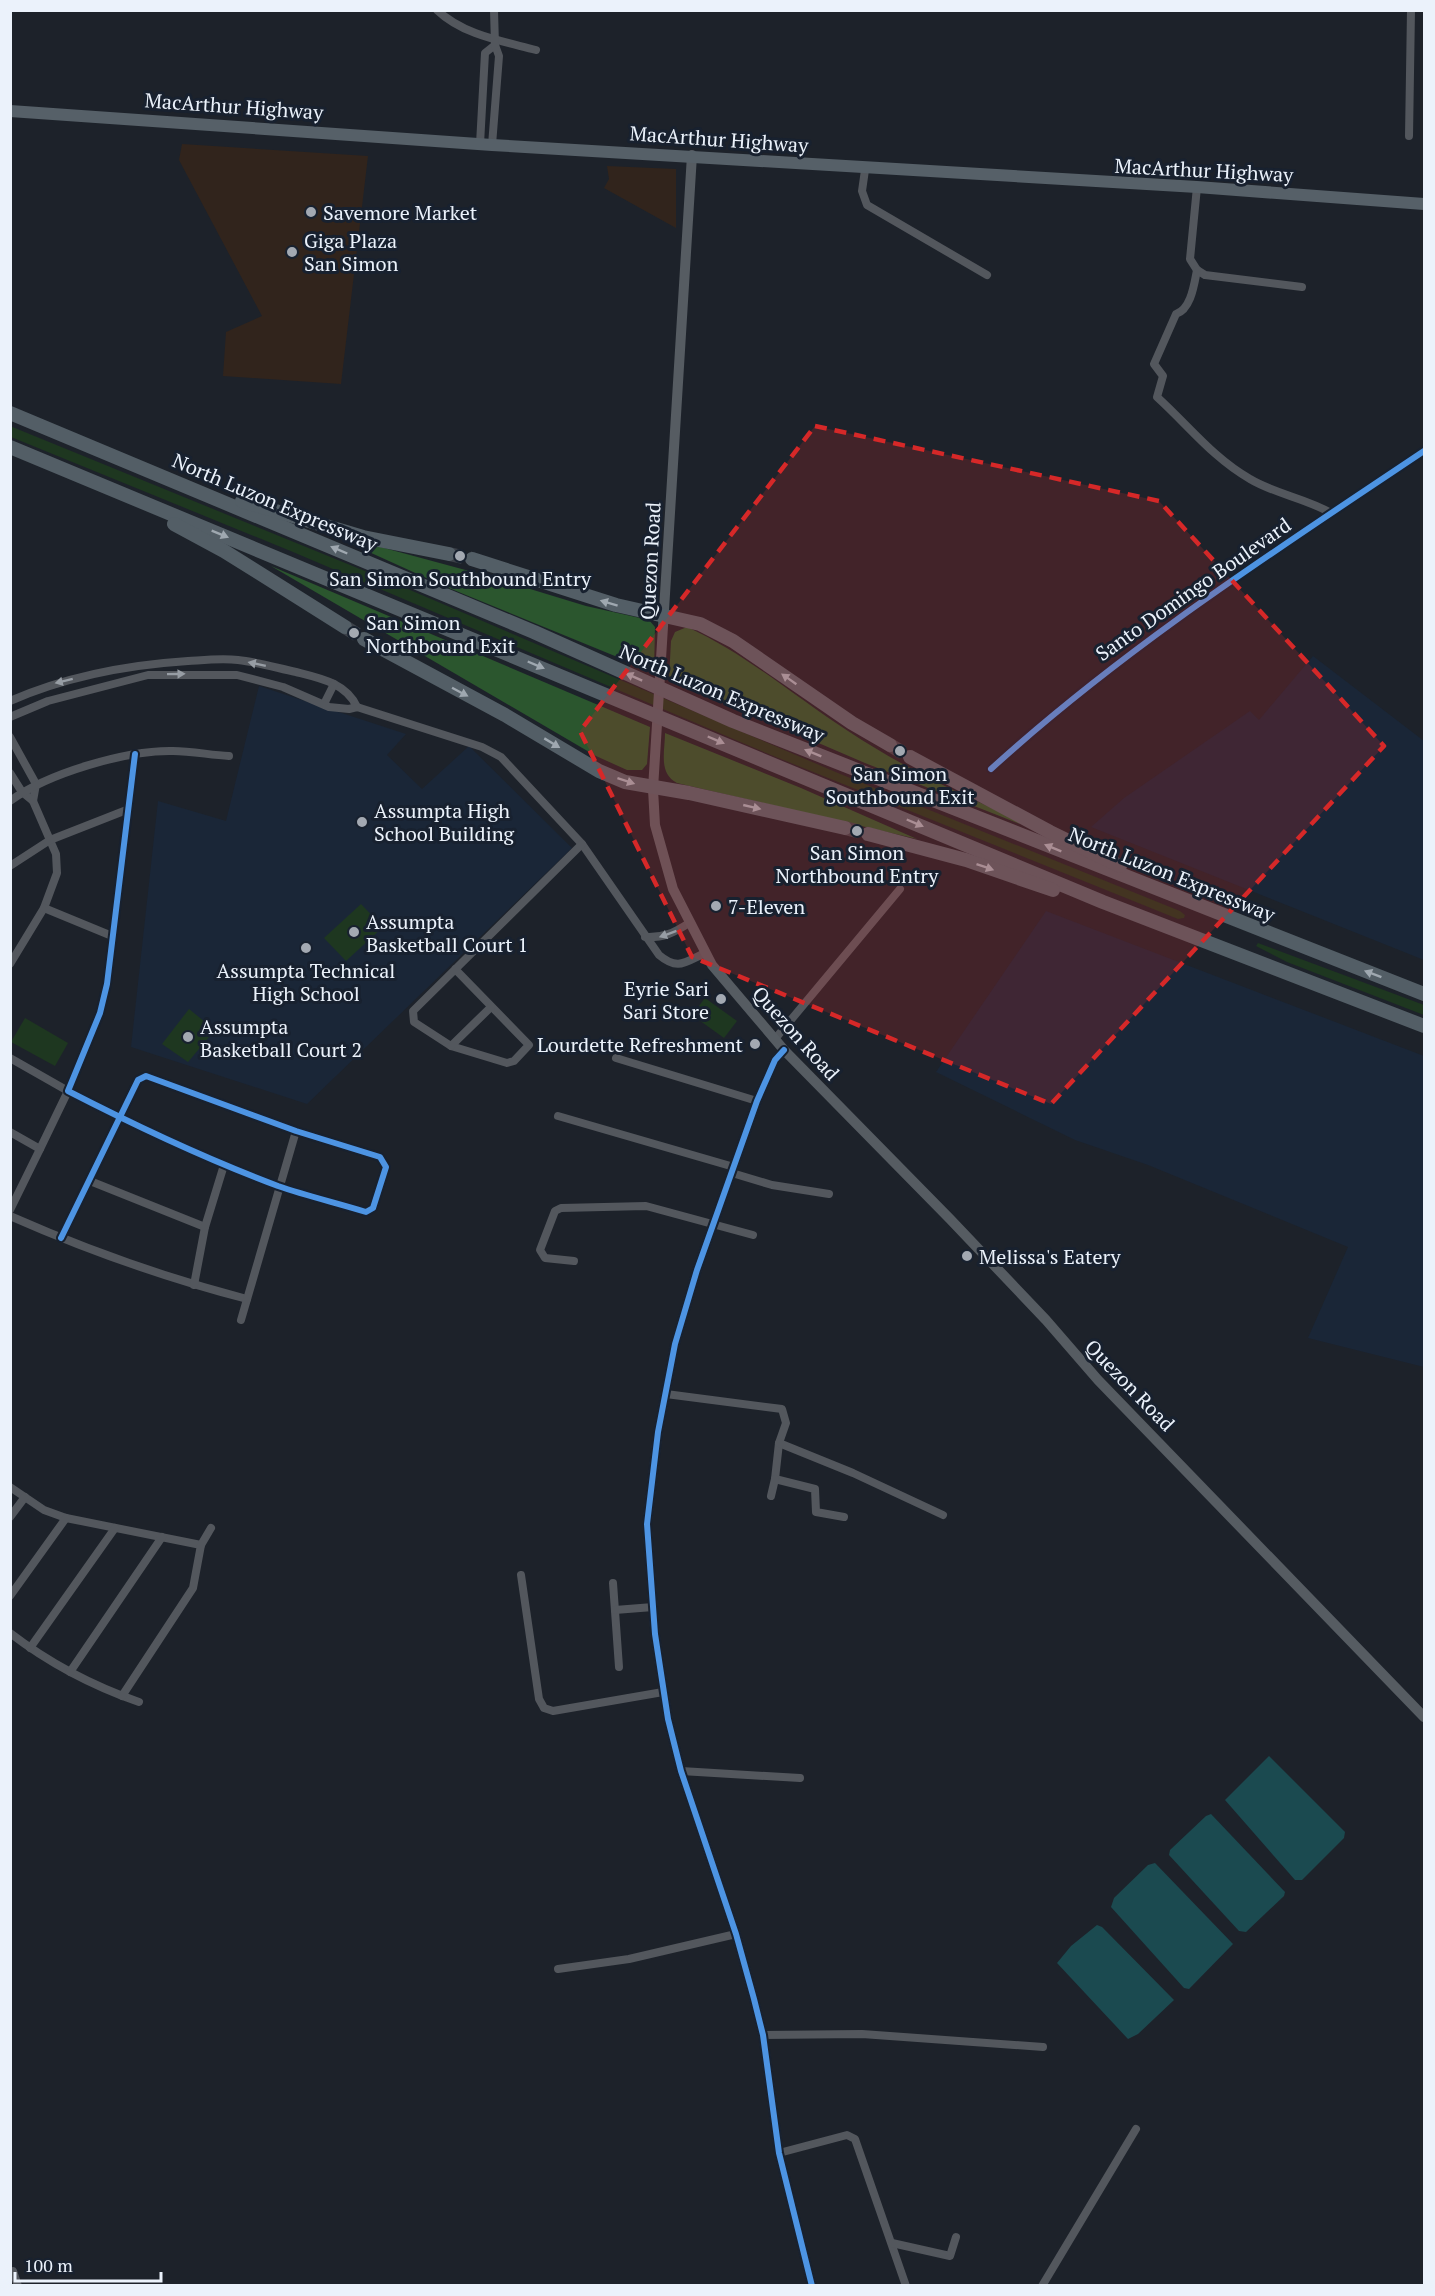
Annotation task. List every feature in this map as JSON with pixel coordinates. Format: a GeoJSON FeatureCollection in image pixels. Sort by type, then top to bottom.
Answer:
{"type":"FeatureCollection","features":[{"type":"Feature","properties":{"kind":"highway","name":"MacArthur Highway"},"geometry":{"type":"LineString","coordinates":[[10,111],[486,145],[692,155],[865,170],[1197,187],[1425,204]]}},
{"type":"Feature","properties":{"kind":"highway","name":"North Luzon Expressway"},"geometry":{"type":"LineString","coordinates":[[10,413],[523,627],[733,721],[1425,994]]}},
{"type":"Feature","properties":{"kind":"highway"},"geometry":{"type":"LineString","coordinates":[[10,449],[191,532],[345,627]]}},
{"type":"Feature","properties":{"kind":"highway"},"geometry":{"type":"LineString","coordinates":[[10,449],[1103,902],[1425,1026]]}},
{"type":"Feature","properties":{"kind":"highway"},"geometry":{"type":"LineString","coordinates":[[140,467],[342,531],[449,554]]}},
{"type":"Feature","properties":{"kind":"highway"},"geometry":{"type":"LineString","coordinates":[[472,559],[616,605],[700,624],[733,641],[852,723],[890,746]]}},
{"type":"Feature","properties":{"kind":"highway"},"geometry":{"type":"LineString","coordinates":[[364,639],[505,715],[599,771],[625,782],[653,789],[689,793],[845,828]]}},
{"type":"Feature","properties":{"kind":"highway"},"geometry":{"type":"LineString","coordinates":[[910,757],[1084,849],[1293,936],[1322,955]]}},
{"type":"Feature","properties":{"kind":"highway"},"geometry":{"type":"LineString","coordinates":[[868,834],[966,860],[1078,898],[1103,902]]}},
{"type":"Feature","properties":{"kind":"main road","name":"Quezon Road"},"geometry":{"type":"LineString","coordinates":[[692,155],[653,789],[655,825],[674,889],[689,923],[705,953],[784,1050],[950,1219],[1046,1320],[1098,1380],[1425,1717]]}},
{"type":"Feature","properties":{"kind":"street"},"geometry":{"type":"LineString","coordinates":[[437,10],[456,26],[495,42],[536,50]]}},
{"type":"Feature","properties":{"kind":"street"},"geometry":{"type":"LineString","coordinates":[[486,145],[495,103],[499,56],[495,42],[494,10]]}},
{"type":"Feature","properties":{"kind":"street"},"geometry":{"type":"LineString","coordinates":[[1409,136],[1410,10]]}},
{"type":"Feature","properties":{"kind":"street"},"geometry":{"type":"LineString","coordinates":[[486,145],[482,103],[485,54],[495,42]]}},
{"type":"Feature","properties":{"kind":"street"},"geometry":{"type":"LineString","coordinates":[[483,79],[497,81]]}},
{"type":"Feature","properties":{"kind":"street"},"geometry":{"type":"LineString","coordinates":[[482,103],[495,103]]}},
{"type":"Feature","properties":{"kind":"street"},"geometry":{"type":"LineString","coordinates":[[865,170],[862,191],[867,205],[987,275]]}},
{"type":"Feature","properties":{"kind":"street"},"geometry":{"type":"LineString","coordinates":[[1197,187],[1190,259],[1197,270],[1205,275],[1302,287]]}},
{"type":"Feature","properties":{"kind":"street"},"geometry":{"type":"LineString","coordinates":[[1197,270],[1187,306],[1182,312],[1176,314],[1154,364],[1163,376],[1157,397],[1183,421],[1209,451],[1251,480],[1299,497],[1331,513]]}},
{"type":"Feature","properties":{"kind":"street","name":"Santo Domingo Boulevard"},"geometry":{"type":"LineString","coordinates":[[991,769],[1047,718],[1131,652],[1331,513],[1425,451]]}},
{"type":"Feature","properties":{"kind":"street"},"geometry":{"type":"LineString","coordinates":[[10,701],[46,685],[105,670],[154,663],[238,660],[286,670],[334,684],[347,692],[357,707]]}},
{"type":"Feature","properties":{"kind":"street"},"geometry":{"type":"LineString","coordinates":[[283,687],[286,670]]}},
{"type":"Feature","properties":{"kind":"street"},"geometry":{"type":"LineString","coordinates":[[10,717],[48,701],[148,675],[237,675],[283,687],[338,709],[357,707],[482,747],[501,757],[582,844],[659,955],[673,965],[680,965],[705,953]]}},
{"type":"Feature","properties":{"kind":"street"},"geometry":{"type":"LineString","coordinates":[[324,704],[334,684]]}},
{"type":"Feature","properties":{"kind":"street"},"geometry":{"type":"LineString","coordinates":[[10,737],[36,784],[33,801]]}},
{"type":"Feature","properties":{"kind":"street"},"geometry":{"type":"LineString","coordinates":[[10,801],[36,784],[72,771],[135,754],[173,751],[229,756]]}},
{"type":"Feature","properties":{"kind":"street"},"geometry":{"type":"LineString","coordinates":[[10,1210],[68,1091],[100,1013],[107,984],[135,754]]}},
{"type":"Feature","properties":{"kind":"street"},"geometry":{"type":"LineString","coordinates":[[10,773],[22,792],[33,801],[56,854],[57,873],[44,908],[10,964]]}},
{"type":"Feature","properties":{"kind":"street"},"geometry":{"type":"LineString","coordinates":[[10,866],[50,840],[129,809]]}},
{"type":"Feature","properties":{"kind":"street"},"geometry":{"type":"LineString","coordinates":[[455,969],[528,1046],[514,1061],[507,1063],[451,1046],[414,1022],[413,1011],[455,969],[582,844]]}},
{"type":"Feature","properties":{"kind":"street"},"geometry":{"type":"LineString","coordinates":[[775,1040],[900,889]]}},
{"type":"Feature","properties":{"kind":"street"},"geometry":{"type":"LineString","coordinates":[[44,908],[112,936]]}},
{"type":"Feature","properties":{"kind":"street"},"geometry":{"type":"LineString","coordinates":[[645,937],[673,934],[689,923]]}},
{"type":"Feature","properties":{"kind":"street"},"geometry":{"type":"LineString","coordinates":[[451,1046],[491,1007]]}},
{"type":"Feature","properties":{"kind":"street"},"geometry":{"type":"LineString","coordinates":[[784,1050],[775,1060],[757,1101],[675,1344],[651,1479],[647,1524],[653,1607],[663,1692],[681,1771],[736,1934],[763,2035],[779,2153],[812,2286]]}},
{"type":"Feature","properties":{"kind":"street"},"geometry":{"type":"LineString","coordinates":[[10,1058],[121,1118],[224,1164],[280,1187],[366,1212],[374,1208],[386,1167],[380,1157],[296,1131],[146,1076],[138,1080],[121,1118],[90,1181],[60,1238]]}},
{"type":"Feature","properties":{"kind":"street"},"geometry":{"type":"LineString","coordinates":[[616,1058],[757,1101]]}},
{"type":"Feature","properties":{"kind":"street"},"geometry":{"type":"LineString","coordinates":[[558,1116],[734,1170],[772,1185],[829,1194]]}},
{"type":"Feature","properties":{"kind":"street"},"geometry":{"type":"LineString","coordinates":[[241,1320],[296,1131]]}},
{"type":"Feature","properties":{"kind":"street"},"geometry":{"type":"LineString","coordinates":[[10,1132],[40,1149]]}},
{"type":"Feature","properties":{"kind":"street"},"geometry":{"type":"LineString","coordinates":[[194,1285],[205,1227],[224,1164]]}},
{"type":"Feature","properties":{"kind":"street"},"geometry":{"type":"LineString","coordinates":[[90,1181],[205,1227]]}},
{"type":"Feature","properties":{"kind":"street"},"geometry":{"type":"LineString","coordinates":[[574,1261],[545,1258],[540,1250],[555,1211],[561,1208],[646,1206],[753,1235]]}},
{"type":"Feature","properties":{"kind":"street"},"geometry":{"type":"LineString","coordinates":[[10,1216],[60,1238],[194,1285],[247,1299]]}},
{"type":"Feature","properties":{"kind":"street"},"geometry":{"type":"LineString","coordinates":[[666,1394],[782,1409],[786,1423],[779,1443],[771,1496]]}},
{"type":"Feature","properties":{"kind":"street"},"geometry":{"type":"LineString","coordinates":[[779,1443],[854,1473],[943,1515]]}},
{"type":"Feature","properties":{"kind":"street"},"geometry":{"type":"LineString","coordinates":[[775,1479],[815,1489],[816,1512],[844,1517]]}},
{"type":"Feature","properties":{"kind":"street"},"geometry":{"type":"LineString","coordinates":[[10,1487],[44,1510],[66,1518],[201,1545]]}},
{"type":"Feature","properties":{"kind":"street"},"geometry":{"type":"LineString","coordinates":[[10,1517],[25,1497]]}},
{"type":"Feature","properties":{"kind":"street"},"geometry":{"type":"LineString","coordinates":[[10,1596],[66,1518]]}},
{"type":"Feature","properties":{"kind":"street"},"geometry":{"type":"LineString","coordinates":[[30,1648],[115,1528]]}},
{"type":"Feature","properties":{"kind":"street"},"geometry":{"type":"LineString","coordinates":[[122,1696],[193,1588],[201,1545],[211,1528]]}},
{"type":"Feature","properties":{"kind":"street"},"geometry":{"type":"LineString","coordinates":[[70,1672],[162,1537]]}},
{"type":"Feature","properties":{"kind":"street"},"geometry":{"type":"LineString","coordinates":[[521,1575],[539,1699],[544,1708],[553,1712],[663,1692]]}},
{"type":"Feature","properties":{"kind":"street"},"geometry":{"type":"LineString","coordinates":[[613,1583],[619,1667]]}},
{"type":"Feature","properties":{"kind":"street"},"geometry":{"type":"LineString","coordinates":[[615,1610],[653,1607]]}},
{"type":"Feature","properties":{"kind":"street"},"geometry":{"type":"LineString","coordinates":[[10,1633],[70,1672],[139,1702]]}},
{"type":"Feature","properties":{"kind":"street"},"geometry":{"type":"LineString","coordinates":[[681,1771],[800,1778]]}},
{"type":"Feature","properties":{"kind":"street"},"geometry":{"type":"LineString","coordinates":[[558,1969],[629,1959],[736,1934]]}},
{"type":"Feature","properties":{"kind":"street"},"geometry":{"type":"LineString","coordinates":[[763,2035],[862,2034],[1043,2047]]}},
{"type":"Feature","properties":{"kind":"street"},"geometry":{"type":"LineString","coordinates":[[1042,2286],[1136,2129]]}},
{"type":"Feature","properties":{"kind":"street"},"geometry":{"type":"LineString","coordinates":[[779,2153],[847,2135],[855,2139],[906,2286]]}},
{"type":"Feature","properties":{"kind":"street"},"geometry":{"type":"LineString","coordinates":[[892,2243],[950,2256],[956,2237]]}},
{"type":"Feature","properties":{"kind":"street"},"geometry":{"type":"LineString","coordinates":[[13,2271],[18,2286]]}},
{"type":"Feature","properties":{"kind":"highlighted area"},"geometry":{"type":"Polygon","coordinates":[[[815,426],[1159,501],[1384,746],[1051,1104],[692,957],[580,731],[815,426]]]}},
{"type":"Feature","properties":{"kind":"shaded area","name":"Giga Plaza San Simon"},"geometry":{"type":"Polygon","coordinates":[[[182,144],[368,156],[341,384],[223,376],[226,332],[262,316],[179,160],[182,144]]]}},
{"type":"Feature","properties":{"kind":"shaded area"},"geometry":{"type":"Polygon","coordinates":[[[607,166],[676,169],[676,228],[604,188],[609,179],[607,166]]]}},
{"type":"Feature","properties":{"kind":"shaded area"},"geometry":{"type":"Polygon","coordinates":[[[1313,656],[1424,741],[1424,960],[1091,827],[1124,798],[1250,711],[1259,720],[1313,656]]]}},
{"type":"Feature","properties":{"kind":"shaded area","name":"Assumpta Technical High School"},"geometry":{"type":"Polygon","coordinates":[[[259,686],[406,734],[387,755],[422,789],[469,746],[572,848],[307,1104],[131,1047],[158,801],[226,821],[259,686]]]}},
{"type":"Feature","properties":{"kind":"shaded area"},"geometry":{"type":"Polygon","coordinates":[[[1046,911],[1424,1056],[1424,1367],[1308,1338],[1348,1247],[1148,1165],[1075,1140],[936,1072],[1046,911]]]}},
{"type":"Feature","properties":{"kind":"shaded area"},"geometry":{"type":"Polygon","coordinates":[[[1269,1756],[1345,1832],[1344,1838],[1302,1880],[1295,1880],[1225,1800],[1269,1756]]]}},
{"type":"Feature","properties":{"kind":"shaded area"},"geometry":{"type":"Polygon","coordinates":[[[1211,1814],[1285,1892],[1284,1896],[1246,1932],[1239,1931],[1169,1855],[1170,1850],[1211,1814]]]}},
{"type":"Feature","properties":{"kind":"shaded area"},"geometry":{"type":"Polygon","coordinates":[[[1155,1863],[1233,1944],[1189,1989],[1184,1988],[1111,1907],[1114,1898],[1148,1865],[1155,1863]]]}},
{"type":"Feature","properties":{"kind":"shaded area"},"geometry":{"type":"Polygon","coordinates":[[[1097,1925],[1102,1927],[1174,2000],[1138,2034],[1128,2039],[1057,1963],[1071,1946],[1097,1925]]]}},
{"type":"Feature","properties":{"kind":"green space"},"geometry":{"type":"Polygon","coordinates":[[[10,426],[382,578],[838,773],[1180,911],[1185,915],[1184,918],[1178,919],[771,755],[293,552],[11,437],[10,426]]]}},
{"type":"Feature","properties":{"kind":"green space"},"geometry":{"type":"Polygon","coordinates":[[[325,532],[484,575],[586,606],[649,620],[655,627],[654,672],[444,586],[325,532]]]}},
{"type":"Feature","properties":{"kind":"green space"},"geometry":{"type":"Polygon","coordinates":[[[271,566],[650,727],[647,764],[642,770],[627,770],[596,756],[271,566]]]}},
{"type":"Feature","properties":{"kind":"green space"},"geometry":{"type":"Polygon","coordinates":[[[687,627],[729,649],[828,718],[887,755],[1009,816],[1020,824],[865,763],[669,679],[671,641],[675,632],[687,627]]]}},
{"type":"Feature","properties":{"kind":"green space"},"geometry":{"type":"Polygon","coordinates":[[[665,733],[801,788],[917,839],[677,783],[667,774],[665,768],[665,733]]]}},
{"type":"Feature","properties":{"kind":"green space","name":"Assumpta Basketball Court 1"},"geometry":{"type":"Polygon","coordinates":[[[361,904],[383,927],[346,961],[324,938],[361,904]]]}},
{"type":"Feature","properties":{"kind":"green space"},"geometry":{"type":"Polygon","coordinates":[[[1258,943],[1424,1005],[1424,1015],[1287,962],[1256,946],[1258,943]]]}},
{"type":"Feature","properties":{"kind":"green space"},"geometry":{"type":"Polygon","coordinates":[[[705,998],[737,1021],[724,1038],[692,1015],[705,998]]]}},
{"type":"Feature","properties":{"kind":"green space","name":"Assumpta Basketball Court 2"},"geometry":{"type":"Polygon","coordinates":[[[189,1009],[215,1030],[188,1062],[162,1044],[189,1009]]]}},
{"type":"Feature","properties":{"kind":"green space"},"geometry":{"type":"Polygon","coordinates":[[[25,1018],[68,1043],[55,1066],[11,1042],[25,1018]]]}},
{"type":"Feature","properties":{"kind":"tunnel"},"geometry":{"type":"LineString","coordinates":[[449,554],[472,559]]}},
{"type":"Feature","properties":{"kind":"tunnel"},"geometry":{"type":"LineString","coordinates":[[345,627],[364,639]]}},
{"type":"Feature","properties":{"kind":"tunnel"},"geometry":{"type":"LineString","coordinates":[[890,745],[910,757]]}},
{"type":"Feature","properties":{"kind":"tunnel"},"geometry":{"type":"LineString","coordinates":[[845,828],[868,834]]}},
{"type":"Feature","properties":{"kind":"cycle path"},"geometry":{"type":"LineString","coordinates":[[991,769],[1042,724],[1148,641],[1257,563],[1424,451]]}},
{"type":"Feature","properties":{"kind":"cycle path"},"geometry":{"type":"LineString","coordinates":[[61,1238],[138,1080],[146,1076],[296,1131],[380,1157],[386,1167],[373,1208],[366,1212],[289,1190],[251,1176],[224,1165],[172,1141],[145,1129],[119,1117],[68,1091],[100,1013],[107,984],[135,754]]}},
{"type":"Feature","properties":{"kind":"cycle path"},"geometry":{"type":"LineString","coordinates":[[784,1050],[775,1060],[757,1101],[697,1270],[675,1344],[658,1432],[647,1524],[655,1634],[668,1719],[681,1771],[736,1934],[754,1999],[763,2035],[779,2153],[812,2286]]}},
{"type":"Feature","properties":{"kind":"place","name":"Savemore Market"},"geometry":{"type":"Point","coordinates":[311,212]}},
{"type":"Feature","properties":{"kind":"place","name":"Giga Plaza San Simon"},"geometry":{"type":"Point","coordinates":[292,252]}},
{"type":"Feature","properties":{"kind":"place","name":"San Simon Southbound Entry"},"geometry":{"type":"Point","coordinates":[460,556]}},
{"type":"Feature","properties":{"kind":"place","name":"San Simon Northbound Exit"},"geometry":{"type":"Point","coordinates":[354,633]}},
{"type":"Feature","properties":{"kind":"place","name":"San Simon Southbound Exit"},"geometry":{"type":"Point","coordinates":[900,751]}},
{"type":"Feature","properties":{"kind":"place","name":"Assumpta High School Building"},"geometry":{"type":"Point","coordinates":[362,822]}},
{"type":"Feature","properties":{"kind":"place","name":"San Simon Northbound Entry"},"geometry":{"type":"Point","coordinates":[857,831]}},
{"type":"Feature","properties":{"kind":"place","name":"7-Eleven"},"geometry":{"type":"Point","coordinates":[716,906]}},
{"type":"Feature","properties":{"kind":"place","name":"Assumpta Basketball Court 1"},"geometry":{"type":"Point","coordinates":[354,932]}},
{"type":"Feature","properties":{"kind":"place","name":"Assumpta Technical High School"},"geometry":{"type":"Point","coordinates":[306,948]}},
{"type":"Feature","properties":{"kind":"place","name":"Eyrie Sari Sari Store"},"geometry":{"type":"Point","coordinates":[721,999]}},
{"type":"Feature","properties":{"kind":"place","name":"Assumpta Basketball Court 2"},"geometry":{"type":"Point","coordinates":[188,1037]}},
{"type":"Feature","properties":{"kind":"place","name":"Lourdette Refreshment"},"geometry":{"type":"Point","coordinates":[755,1044]}},
{"type":"Feature","properties":{"kind":"place","name":"Melissa's Eatery"},"geometry":{"type":"Point","coordinates":[967,1256]}}]}
